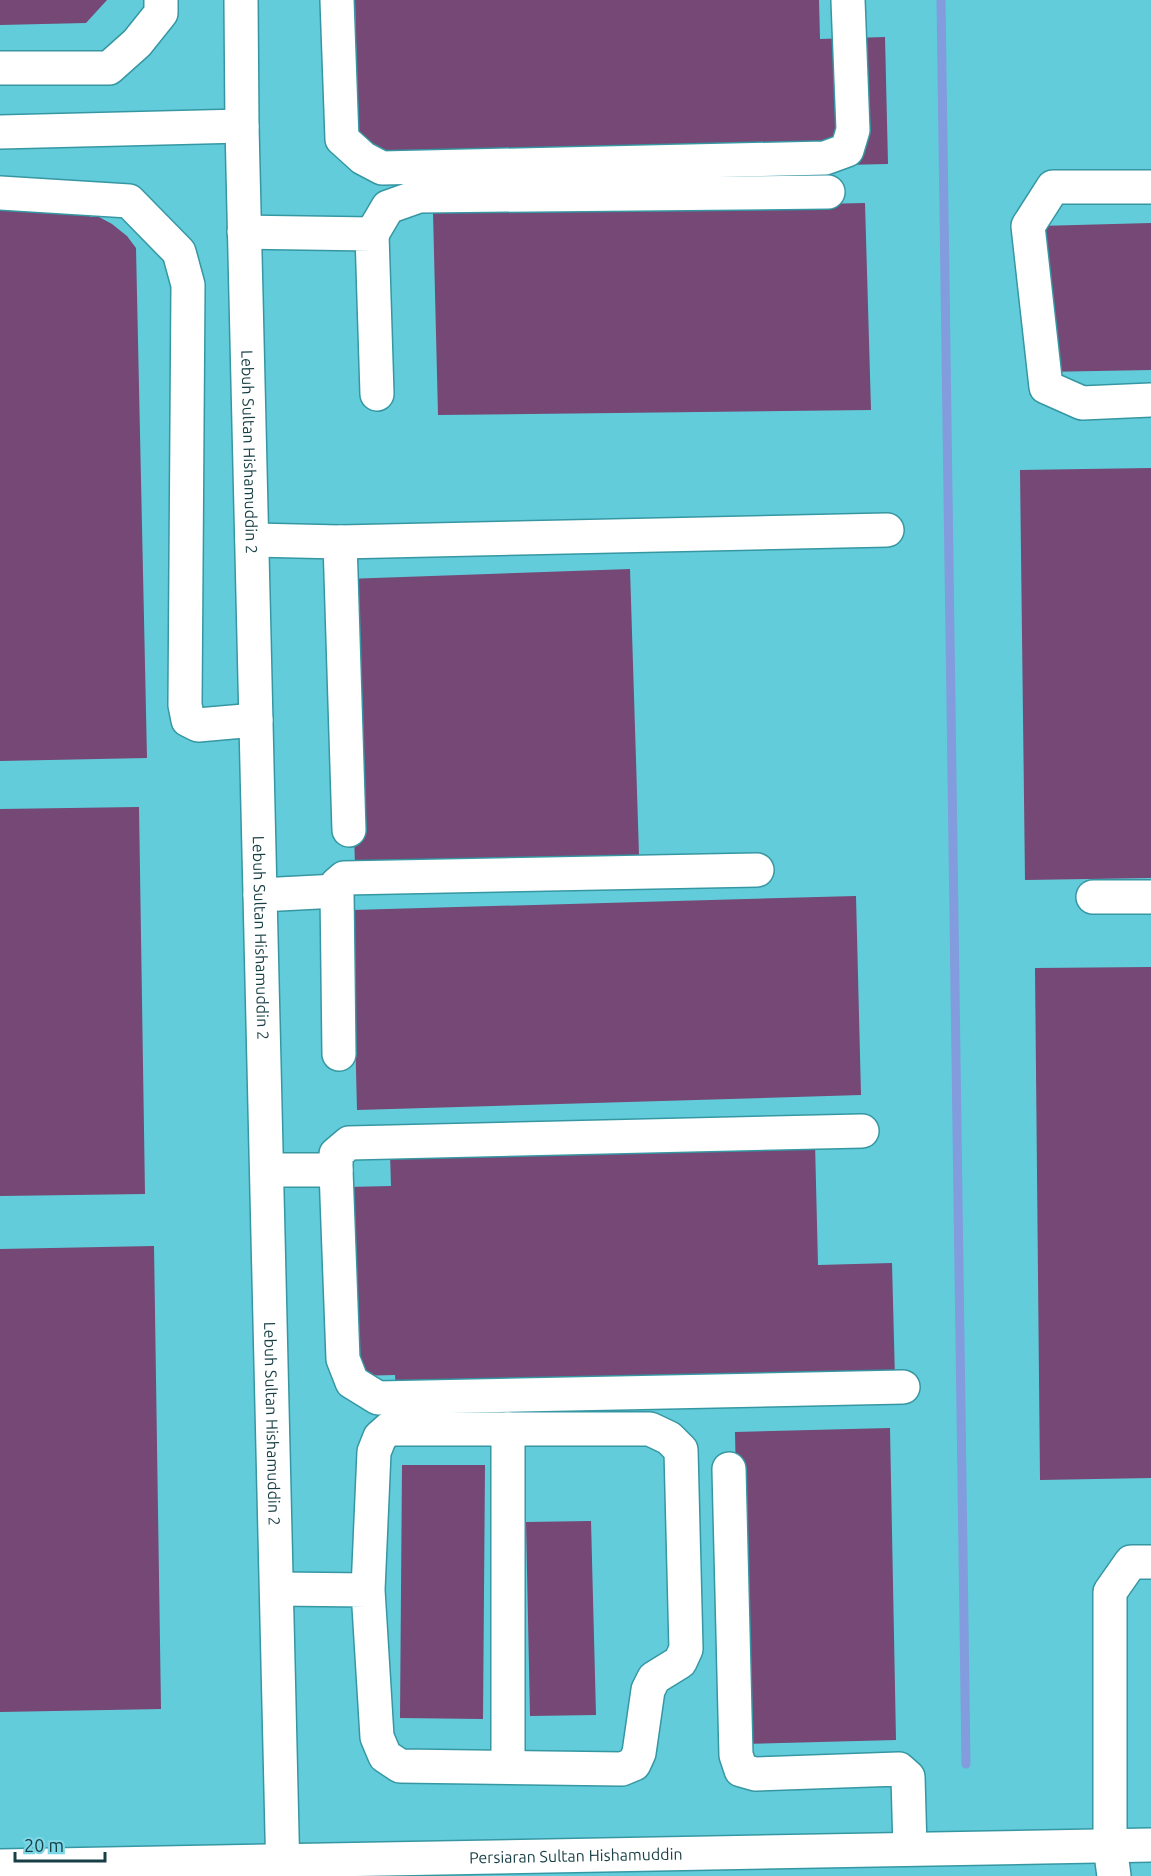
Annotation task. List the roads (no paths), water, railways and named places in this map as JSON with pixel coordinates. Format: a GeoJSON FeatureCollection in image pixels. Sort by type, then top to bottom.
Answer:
{"type":"FeatureCollection","features":[{"type":"Feature","properties":{"kind":"street"},"geometry":{"type":"LineString","coordinates":[[0,68],[109,68],[137,43],[161,13],[161,0]]}},
{"type":"Feature","properties":{"kind":"street","name":"Lebuh Sultan Hishamuddin 2"},"geometry":{"type":"LineString","coordinates":[[240,0],[283,1868]]}},
{"type":"Feature","properties":{"kind":"street"},"geometry":{"type":"LineString","coordinates":[[337,0],[342,139],[363,158],[382,168],[825,158],[847,150],[853,130],[848,0]]}},
{"type":"Feature","properties":{"kind":"street"},"geometry":{"type":"LineString","coordinates":[[0,132],[242,126]]}},
{"type":"Feature","properties":{"kind":"street"},"geometry":{"type":"LineString","coordinates":[[1151,187],[1053,187],[1028,226],[1046,387],[1082,403],[1151,400]]}},
{"type":"Feature","properties":{"kind":"street"},"geometry":{"type":"LineString","coordinates":[[377,394],[372,234],[388,207],[418,196],[828,192]]}},
{"type":"Feature","properties":{"kind":"street"},"geometry":{"type":"LineString","coordinates":[[0,193],[129,201],[179,252],[188,285],[185,705],[188,720],[198,725],[256,720]]}},
{"type":"Feature","properties":{"kind":"street"},"geometry":{"type":"LineString","coordinates":[[244,232],[372,234]]}},
{"type":"Feature","properties":{"kind":"street"},"geometry":{"type":"LineString","coordinates":[[252,540],[340,542],[887,530]]}},
{"type":"Feature","properties":{"kind":"street"},"geometry":{"type":"LineString","coordinates":[[340,542],[349,830]]}},
{"type":"Feature","properties":{"kind":"street"},"geometry":{"type":"LineString","coordinates":[[339,1053],[337,884],[344,878],[757,870]]}},
{"type":"Feature","properties":{"kind":"street"},"geometry":{"type":"LineString","coordinates":[[260,895],[337,891]]}},
{"type":"Feature","properties":{"kind":"street"},"geometry":{"type":"LineString","coordinates":[[1093,897],[1151,897]]}},
{"type":"Feature","properties":{"kind":"street"},"geometry":{"type":"LineString","coordinates":[[862,1131],[349,1143],[336,1154],[343,1359],[352,1382],[378,1398],[903,1387]]}},
{"type":"Feature","properties":{"kind":"street"},"geometry":{"type":"LineString","coordinates":[[267,1170],[336,1170]]}},
{"type":"Feature","properties":{"kind":"street"},"geometry":{"type":"LineString","coordinates":[[389,1429],[650,1429],[669,1438],[681,1450],[686,1649],[680,1662],[654,1678],[648,1690],[639,1753],[634,1764],[622,1769],[400,1766],[386,1756],[377,1737],[369,1590],[374,1452],[380,1437],[389,1429]]}},
{"type":"Feature","properties":{"kind":"street"},"geometry":{"type":"LineString","coordinates":[[508,1429],[508,1767]]}},
{"type":"Feature","properties":{"kind":"street"},"geometry":{"type":"LineString","coordinates":[[729,1469],[736,1755],[741,1770],[754,1774],[899,1769],[908,1778],[910,1849]]}},
{"type":"Feature","properties":{"kind":"street"},"geometry":{"type":"LineString","coordinates":[[1112,1861],[1110,1592],[1131,1562],[1151,1562]]}},
{"type":"Feature","properties":{"kind":"street"},"geometry":{"type":"LineString","coordinates":[[277,1589],[369,1590]]}},
{"type":"Feature","properties":{"kind":"street","name":"Persiaran Sultan Hishamuddin"},"geometry":{"type":"LineString","coordinates":[[0,1866],[283,1868],[910,1849],[1112,1861],[1151,1845]]}},
{"type":"Feature","properties":{"kind":"waterway"},"geometry":{"type":"LineString","coordinates":[[941,0],[966,1764]]}}]}
